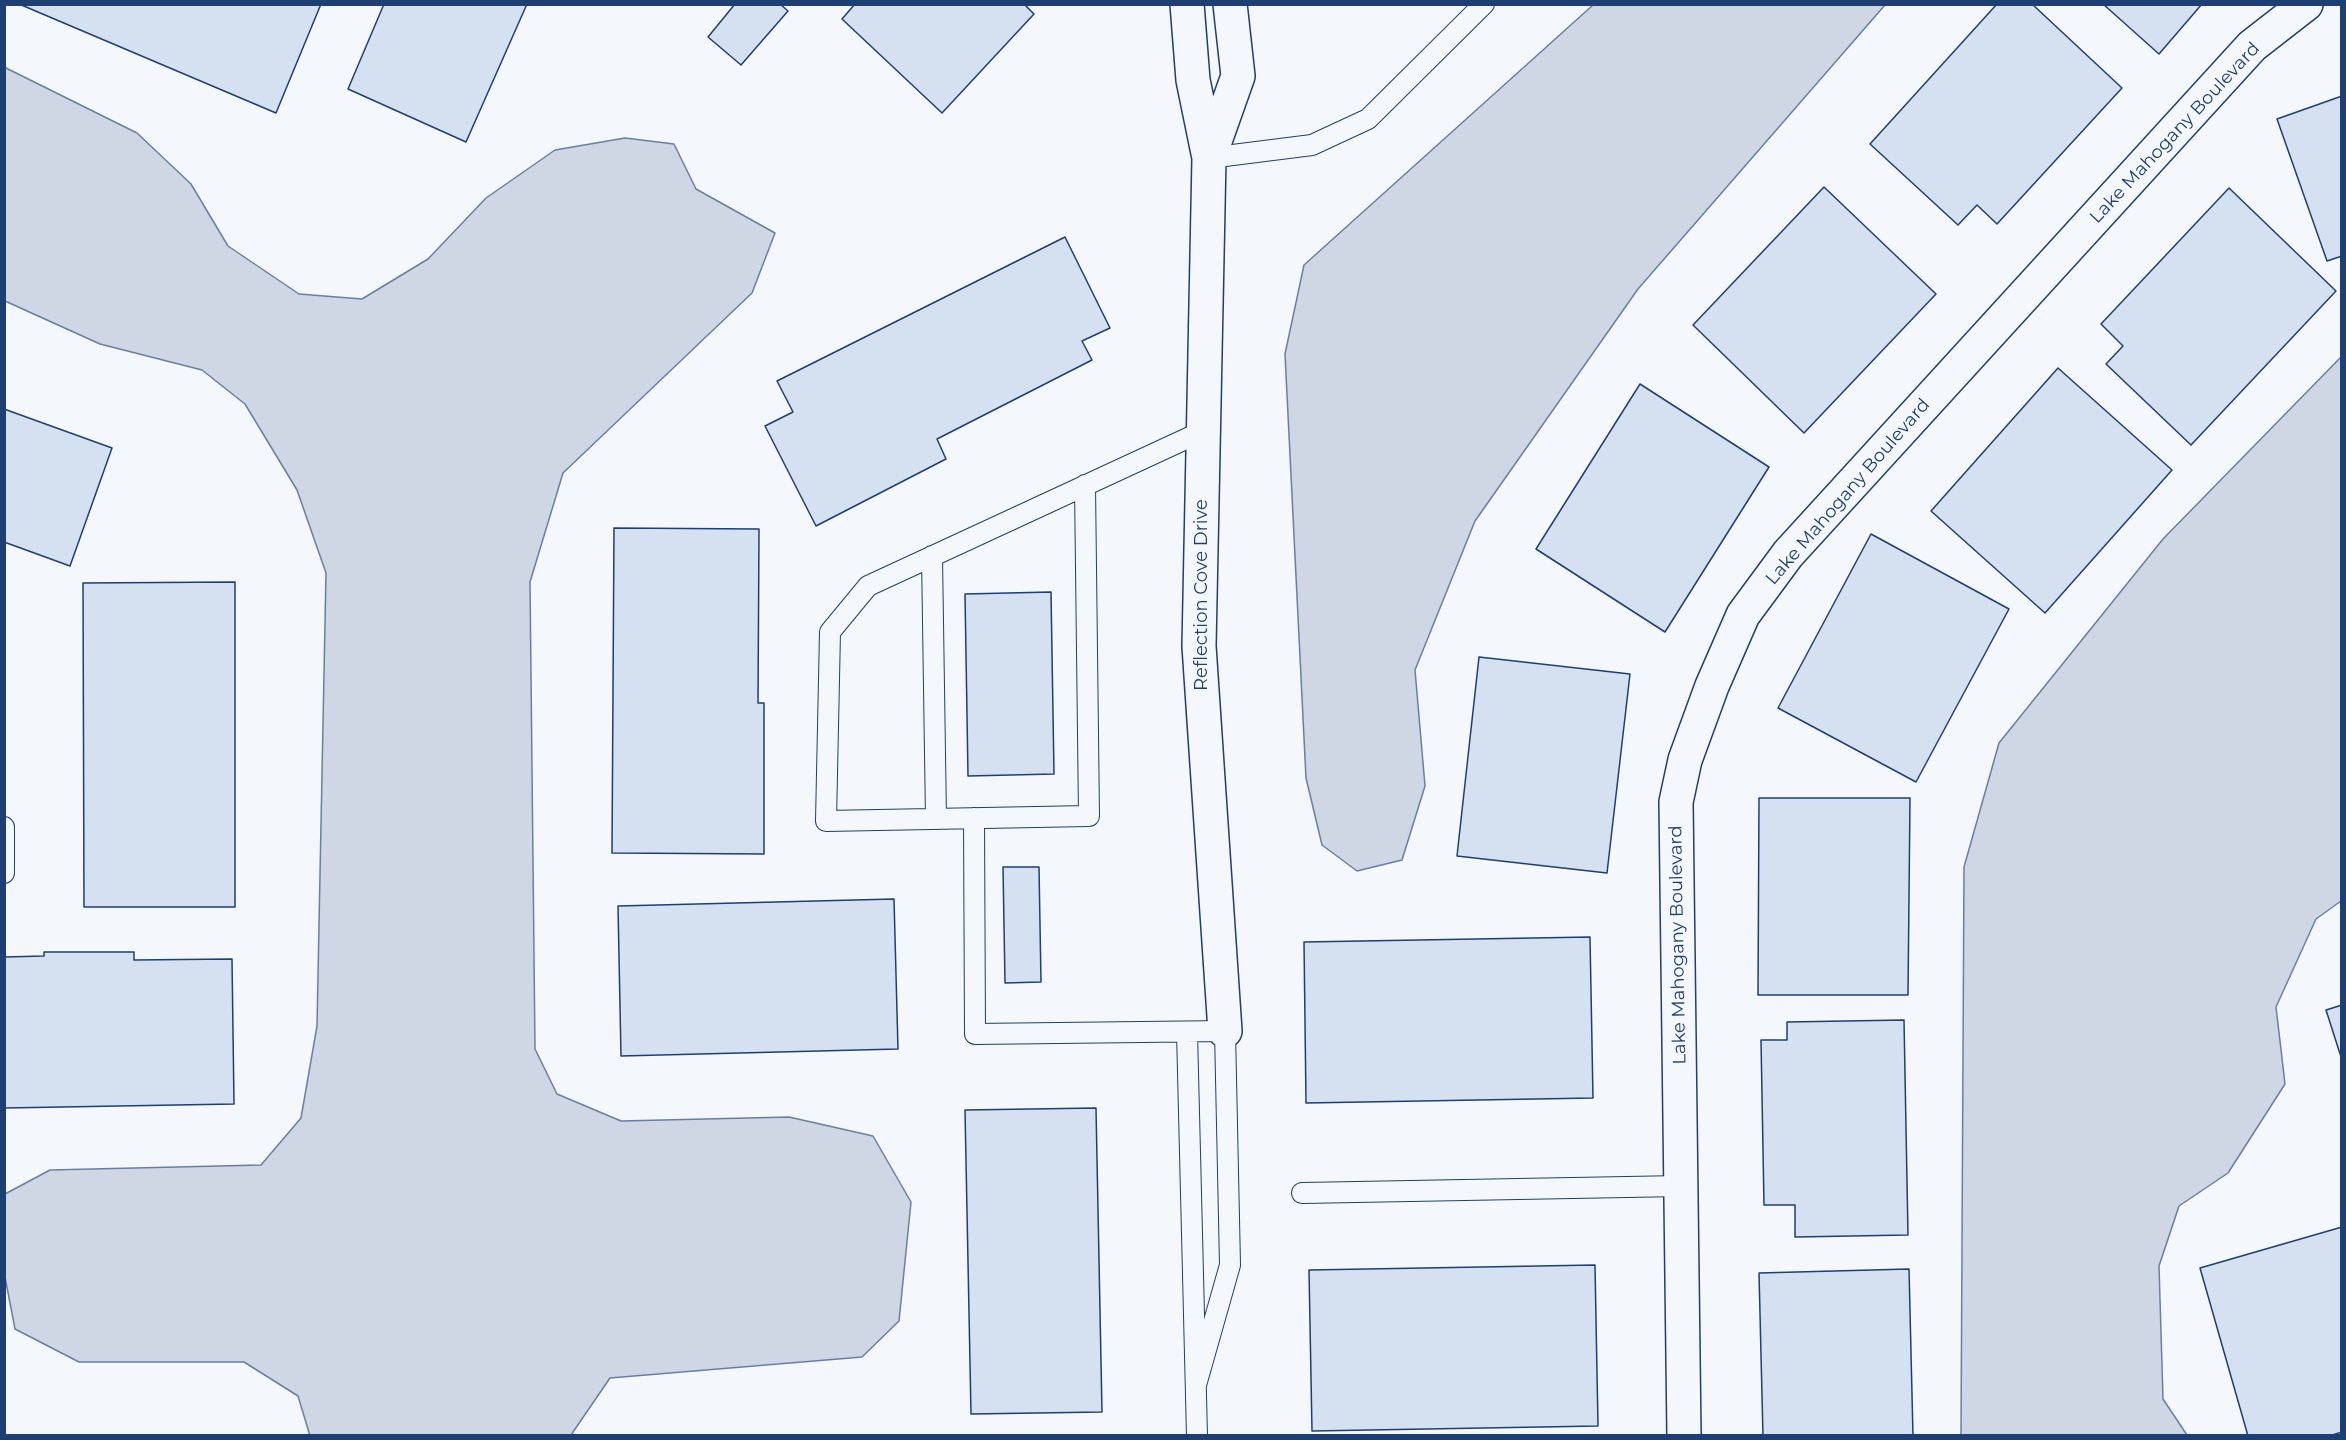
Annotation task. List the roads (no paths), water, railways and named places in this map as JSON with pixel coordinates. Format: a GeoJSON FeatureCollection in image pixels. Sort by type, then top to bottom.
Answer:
{"type":"FeatureCollection","features":[{"type":"Feature","properties":{"kind":"street","name":"Reflection Cove Drive"},"geometry":{"type":"LineString","coordinates":[[1187,4],[1193,80],[1209,158],[1199,646],[1225,1031]]}},
{"type":"Feature","properties":{"kind":"street","name":"Reflection Cove Drive"},"geometry":{"type":"LineString","coordinates":[[1209,158],[1238,76],[1230,4]]}},
{"type":"Feature","properties":{"kind":"street","name":"Lake Mahogany Boulevard"},"geometry":{"type":"LineString","coordinates":[[1684,1436],[1676,802],[1685,760],[1712,686],[1743,615],[1788,554],[2252,46],[2306,4]]}},
{"type":"Feature","properties":{"kind":"lane"},"geometry":{"type":"LineString","coordinates":[[1209,158],[1312,145],[1368,119],[1485,4]]}},
{"type":"Feature","properties":{"kind":"lane"},"geometry":{"type":"LineString","coordinates":[[1085,485],[1089,816],[826,821],[830,632],[868,586],[1085,485],[1203,431]]}},
{"type":"Feature","properties":{"kind":"lane"},"geometry":{"type":"LineString","coordinates":[[932,556],[936,819]]}},
{"type":"Feature","properties":{"kind":"lane"},"geometry":{"type":"LineString","coordinates":[[974,818],[975,1035],[1225,1031],[1230,1265],[1196,1385]]}},
{"type":"Feature","properties":{"kind":"lane"},"geometry":{"type":"LineString","coordinates":[[4,826],[4,873]]}},
{"type":"Feature","properties":{"kind":"lane"},"geometry":{"type":"LineString","coordinates":[[1188,1032],[1197,1436]]}},
{"type":"Feature","properties":{"kind":"lane"},"geometry":{"type":"LineString","coordinates":[[1302,1193],[1681,1186]]}}]}
